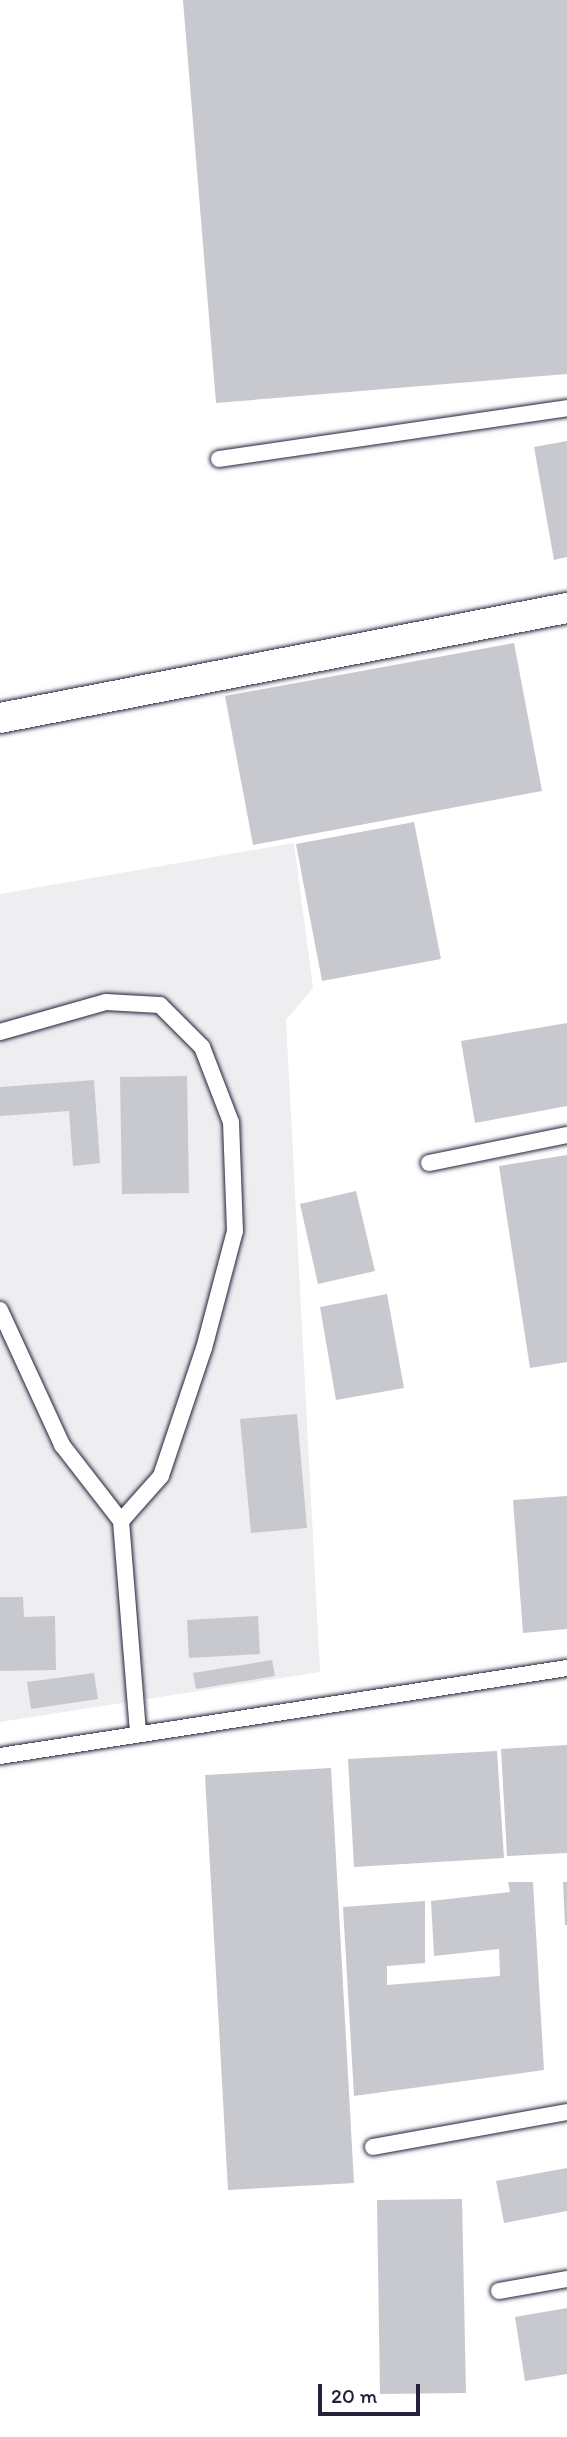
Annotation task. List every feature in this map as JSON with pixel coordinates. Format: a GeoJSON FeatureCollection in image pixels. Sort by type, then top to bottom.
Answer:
{"type":"FeatureCollection","features":[{"type":"Feature","properties":{"kind":"street"},"geometry":{"type":"LineString","coordinates":[[0,718],[567,608]]}},
{"type":"Feature","properties":{"kind":"lane"},"geometry":{"type":"LineString","coordinates":[[219,459],[567,408]]}},
{"type":"Feature","properties":{"kind":"lane"},"geometry":{"type":"LineString","coordinates":[[0,1032],[106,1002],[160,1005],[202,1047],[231,1122],[234,1231],[204,1348],[161,1476],[121,1521]]}},
{"type":"Feature","properties":{"kind":"lane"},"geometry":{"type":"LineString","coordinates":[[429,1163],[567,1135]]}},
{"type":"Feature","properties":{"kind":"lane"},"geometry":{"type":"LineString","coordinates":[[0,1310],[62,1445],[121,1521],[138,1733]]}},
{"type":"Feature","properties":{"kind":"lane"},"geometry":{"type":"LineString","coordinates":[[0,1756],[567,1668]]}},
{"type":"Feature","properties":{"kind":"lane"},"geometry":{"type":"LineString","coordinates":[[373,2147],[567,2112]]}},
{"type":"Feature","properties":{"kind":"lane"},"geometry":{"type":"LineString","coordinates":[[499,2291],[567,2279]]}},
{"type":"Feature","properties":{"kind":"shaded area"},"geometry":{"type":"Polygon","coordinates":[[[294,843],[313,988],[286,1020],[320,1672],[0,1722],[0,894],[294,843]]]}},
{"type":"Feature","properties":{"kind":"building"},"geometry":{"type":"Polygon","coordinates":[[[183,0],[567,0],[567,374],[216,403],[183,0]]]}},
{"type":"Feature","properties":{"kind":"building"},"geometry":{"type":"Polygon","coordinates":[[[567,441],[567,557],[554,560],[534,447],[567,441]]]}},
{"type":"Feature","properties":{"kind":"building"},"geometry":{"type":"Polygon","coordinates":[[[514,643],[542,791],[253,845],[225,696],[514,643]]]}},
{"type":"Feature","properties":{"kind":"building"},"geometry":{"type":"Polygon","coordinates":[[[414,822],[441,959],[322,981],[296,844],[414,822]]]}},
{"type":"Feature","properties":{"kind":"building"},"geometry":{"type":"Polygon","coordinates":[[[567,1023],[567,1106],[475,1123],[461,1041],[567,1023]]]}},
{"type":"Feature","properties":{"kind":"building"},"geometry":{"type":"Polygon","coordinates":[[[187,1076],[189,1193],[122,1194],[120,1077],[187,1076]]]}},
{"type":"Feature","properties":{"kind":"building"},"geometry":{"type":"Polygon","coordinates":[[[94,1080],[100,1163],[73,1166],[69,1111],[0,1116],[0,1087],[94,1080]]]}},
{"type":"Feature","properties":{"kind":"building"},"geometry":{"type":"Polygon","coordinates":[[[567,1155],[567,1362],[530,1368],[499,1166],[567,1155]]]}},
{"type":"Feature","properties":{"kind":"building"},"geometry":{"type":"Polygon","coordinates":[[[356,1191],[375,1271],[318,1284],[300,1204],[356,1191]]]}},
{"type":"Feature","properties":{"kind":"building"},"geometry":{"type":"Polygon","coordinates":[[[387,1294],[404,1388],[336,1400],[320,1307],[387,1294]]]}},
{"type":"Feature","properties":{"kind":"building"},"geometry":{"type":"Polygon","coordinates":[[[297,1414],[307,1528],[251,1533],[240,1419],[297,1414]]]}},
{"type":"Feature","properties":{"kind":"building"},"geometry":{"type":"Polygon","coordinates":[[[567,1496],[567,1629],[523,1633],[513,1500],[567,1496]]]}},
{"type":"Feature","properties":{"kind":"building"},"geometry":{"type":"Polygon","coordinates":[[[0,1597],[23,1597],[24,1617],[55,1616],[56,1670],[0,1671],[0,1597]]]}},
{"type":"Feature","properties":{"kind":"building"},"geometry":{"type":"Polygon","coordinates":[[[258,1616],[260,1654],[189,1658],[187,1620],[258,1616]]]}},
{"type":"Feature","properties":{"kind":"building"},"geometry":{"type":"Polygon","coordinates":[[[272,1660],[275,1676],[196,1689],[193,1673],[272,1660]]]}},
{"type":"Feature","properties":{"kind":"building"},"geometry":{"type":"Polygon","coordinates":[[[94,1673],[98,1699],[31,1709],[27,1682],[94,1673]]]}},
{"type":"Feature","properties":{"kind":"building"},"geometry":{"type":"Polygon","coordinates":[[[567,1745],[567,1853],[507,1856],[501,1749],[567,1745]]]}},
{"type":"Feature","properties":{"kind":"building"},"geometry":{"type":"Polygon","coordinates":[[[497,1751],[504,1858],[354,1867],[348,1759],[497,1751]]]}},
{"type":"Feature","properties":{"kind":"building"},"geometry":{"type":"Polygon","coordinates":[[[331,1768],[354,2183],[228,2190],[205,1775],[331,1768]]]}},
{"type":"Feature","properties":{"kind":"building"},"geometry":{"type":"Polygon","coordinates":[[[508,1882],[533,1882],[544,2070],[354,2096],[343,1907],[425,1901],[425,1963],[387,1966],[387,1985],[500,1976],[499,1949],[434,1956],[431,1901],[510,1892],[508,1882]]]}},
{"type":"Feature","properties":{"kind":"building"},"geometry":{"type":"Polygon","coordinates":[[[563,1882],[567,1882],[567,1925],[565,1925],[563,1882]]]}},
{"type":"Feature","properties":{"kind":"building"},"geometry":{"type":"Polygon","coordinates":[[[567,2168],[567,2211],[504,2223],[496,2181],[567,2168]]]}},
{"type":"Feature","properties":{"kind":"building"},"geometry":{"type":"Polygon","coordinates":[[[462,2199],[466,2393],[380,2394],[377,2200],[462,2199]]]}},
{"type":"Feature","properties":{"kind":"building"},"geometry":{"type":"Polygon","coordinates":[[[567,2308],[567,2374],[525,2381],[515,2317],[567,2308]]]}}]}
